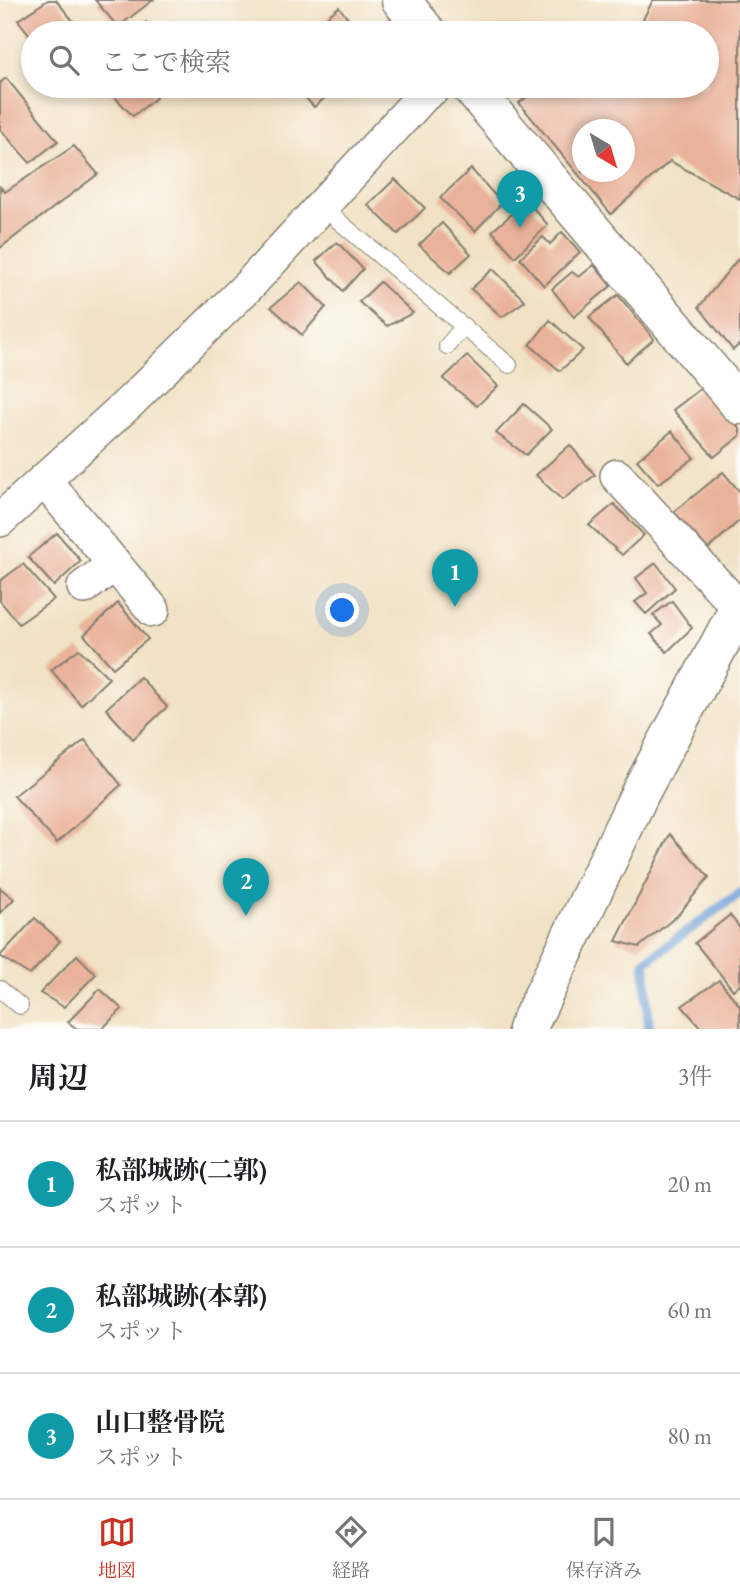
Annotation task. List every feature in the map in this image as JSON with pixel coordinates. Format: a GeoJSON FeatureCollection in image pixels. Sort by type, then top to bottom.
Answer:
{"type":"FeatureCollection","features":[{"type":"Feature","properties":{"kind":"street"},"geometry":{"type":"LineString","coordinates":[[401,0],[418,21]]}},
{"type":"Feature","properties":{"kind":"street"},"geometry":{"type":"LineString","coordinates":[[0,520],[130,402],[250,284],[421,98]]}},
{"type":"Feature","properties":{"kind":"street"},"geometry":{"type":"LineString","coordinates":[[480,98],[740,405]]}},
{"type":"Feature","properties":{"kind":"street"},"geometry":{"type":"LineString","coordinates":[[527,1029],[641,791],[740,607],[617,476]]}},
{"type":"Feature","properties":{"kind":"street"},"geometry":{"type":"LineString","coordinates":[[44,480],[153,610]]}},
{"type":"Feature","properties":{"kind":"street"},"geometry":{"type":"LineString","coordinates":[[84,587],[115,564]]}},
{"type":"Feature","properties":{"kind":"lane"},"geometry":{"type":"LineString","coordinates":[[322,207],[509,365]]}},
{"type":"Feature","properties":{"kind":"lane"},"geometry":{"type":"LineString","coordinates":[[447,346],[464,326]]}},
{"type":"Feature","properties":{"kind":"lane"},"geometry":{"type":"LineString","coordinates":[[0,989],[20,1006]]}},
{"type":"Feature","properties":{"kind":"building"},"geometry":{"type":"Polygon","coordinates":[[[48,0],[56,0],[73,21],[21,21],[21,24],[18,20],[48,0]]]}},
{"type":"Feature","properties":{"kind":"building"},"geometry":{"type":"Polygon","coordinates":[[[95,0],[153,0],[126,21],[113,21],[95,0]]]}},
{"type":"Feature","properties":{"kind":"building"},"geometry":{"type":"Polygon","coordinates":[[[653,0],[740,0],[740,199],[670,161],[611,214],[584,182],[635,182],[635,119],[572,119],[572,167],[519,103],[526,98],[719,98],[719,21],[642,21],[653,0]]]}},
{"type":"Feature","properties":{"kind":"building"},"geometry":{"type":"Polygon","coordinates":[[[339,7],[350,21],[322,21],[339,7]]]}},
{"type":"Feature","properties":{"kind":"building"},"geometry":{"type":"Polygon","coordinates":[[[6,78],[58,141],[30,163],[0,129],[0,83],[6,78]]]}},
{"type":"Feature","properties":{"kind":"building"},"geometry":{"type":"Polygon","coordinates":[[[116,98],[156,98],[133,116],[116,98]]]}},
{"type":"Feature","properties":{"kind":"building"},"geometry":{"type":"Polygon","coordinates":[[[306,98],[325,98],[314,107],[306,98]]]}},
{"type":"Feature","properties":{"kind":"building"},"geometry":{"type":"Polygon","coordinates":[[[74,146],[98,174],[0,248],[0,187],[5,192],[74,146]]]}},
{"type":"Feature","properties":{"kind":"building"},"geometry":{"type":"Polygon","coordinates":[[[471,169],[502,203],[475,231],[440,198],[471,169]]]}},
{"type":"Feature","properties":{"kind":"building"},"geometry":{"type":"Polygon","coordinates":[[[395,179],[425,208],[398,234],[368,205],[395,179]]]}},
{"type":"Feature","properties":{"kind":"building"},"geometry":{"type":"Polygon","coordinates":[[[527,201],[548,225],[515,257],[492,231],[527,201]]]}},
{"type":"Feature","properties":{"kind":"building"},"geometry":{"type":"Polygon","coordinates":[[[442,223],[471,254],[450,273],[419,245],[442,223]]]}},
{"type":"Feature","properties":{"kind":"building"},"geometry":{"type":"Polygon","coordinates":[[[562,232],[580,252],[544,286],[520,258],[543,237],[550,244],[562,232]]]}},
{"type":"Feature","properties":{"kind":"building"},"geometry":{"type":"Polygon","coordinates":[[[337,242],[363,269],[343,291],[316,261],[337,242]]]}},
{"type":"Feature","properties":{"kind":"building"},"geometry":{"type":"Polygon","coordinates":[[[737,260],[740,263],[740,344],[733,350],[699,307],[737,260]]]}},
{"type":"Feature","properties":{"kind":"building"},"geometry":{"type":"Polygon","coordinates":[[[594,265],[611,286],[574,317],[552,289],[572,272],[579,277],[594,265]]]}},
{"type":"Feature","properties":{"kind":"building"},"geometry":{"type":"Polygon","coordinates":[[[493,269],[525,301],[502,317],[471,289],[493,269]]]}},
{"type":"Feature","properties":{"kind":"building"},"geometry":{"type":"Polygon","coordinates":[[[301,282],[326,307],[302,335],[271,307],[301,282]]]}},
{"type":"Feature","properties":{"kind":"building"},"geometry":{"type":"Polygon","coordinates":[[[380,282],[413,313],[387,326],[359,302],[380,282]]]}},
{"type":"Feature","properties":{"kind":"building"},"geometry":{"type":"Polygon","coordinates":[[[618,295],[654,339],[626,363],[589,317],[618,295]]]}},
{"type":"Feature","properties":{"kind":"building"},"geometry":{"type":"Polygon","coordinates":[[[550,320],[583,350],[560,371],[530,345],[550,320]]]}},
{"type":"Feature","properties":{"kind":"building"},"geometry":{"type":"Polygon","coordinates":[[[467,356],[498,386],[477,406],[443,379],[467,356]]]}},
{"type":"Feature","properties":{"kind":"building"},"geometry":{"type":"Polygon","coordinates":[[[704,386],[740,429],[740,436],[714,457],[673,410],[704,386]]]}},
{"type":"Feature","properties":{"kind":"building"},"geometry":{"type":"Polygon","coordinates":[[[524,404],[552,429],[526,455],[496,433],[524,404]]]}},
{"type":"Feature","properties":{"kind":"building"},"geometry":{"type":"Polygon","coordinates":[[[672,431],[694,458],[658,484],[637,460],[672,431]]]}},
{"type":"Feature","properties":{"kind":"building"},"geometry":{"type":"Polygon","coordinates":[[[570,445],[595,475],[562,500],[536,475],[570,445]]]}},
{"type":"Feature","properties":{"kind":"building"},"geometry":{"type":"Polygon","coordinates":[[[723,472],[740,492],[740,520],[708,549],[674,512],[723,472]]]}},
{"type":"Feature","properties":{"kind":"building"},"geometry":{"type":"Polygon","coordinates":[[[614,504],[644,535],[622,555],[589,525],[614,504]]]}},
{"type":"Feature","properties":{"kind":"building"},"geometry":{"type":"Polygon","coordinates":[[[57,533],[81,561],[54,586],[28,557],[57,533]]]}},
{"type":"Feature","properties":{"kind":"building"},"geometry":{"type":"Polygon","coordinates":[[[656,563],[675,588],[646,614],[635,602],[647,593],[636,578],[656,563]]]}},
{"type":"Feature","properties":{"kind":"building"},"geometry":{"type":"Polygon","coordinates":[[[23,564],[54,599],[19,624],[0,601],[0,581],[23,564]]]}},
{"type":"Feature","properties":{"kind":"building"},"geometry":{"type":"Polygon","coordinates":[[[672,601],[692,628],[667,652],[651,634],[662,625],[653,615],[672,601]]]}},
{"type":"Feature","properties":{"kind":"building"},"geometry":{"type":"Polygon","coordinates":[[[118,603],[148,639],[113,668],[84,635],[118,603]]]}},
{"type":"Feature","properties":{"kind":"building"},"geometry":{"type":"Polygon","coordinates":[[[79,649],[109,678],[81,705],[51,670],[79,649]]]}},
{"type":"Feature","properties":{"kind":"building"},"geometry":{"type":"Polygon","coordinates":[[[140,677],[167,707],[133,739],[106,709],[140,677]]]}},
{"type":"Feature","properties":{"kind":"building"},"geometry":{"type":"Polygon","coordinates":[[[85,740],[121,785],[57,843],[14,796],[85,740]]]}},
{"type":"Feature","properties":{"kind":"building"},"geometry":{"type":"Polygon","coordinates":[[[670,834],[709,877],[678,915],[639,947],[616,941],[670,834]]]}},
{"type":"Feature","properties":{"kind":"building"},"geometry":{"type":"Polygon","coordinates":[[[0,888],[14,899],[0,913],[0,888]]]}},
{"type":"Feature","properties":{"kind":"building"},"geometry":{"type":"Polygon","coordinates":[[[730,915],[740,928],[740,984],[733,990],[695,943],[730,915]]]}},
{"type":"Feature","properties":{"kind":"building"},"geometry":{"type":"Polygon","coordinates":[[[35,918],[60,941],[30,975],[0,956],[35,918]]]}},
{"type":"Feature","properties":{"kind":"building"},"geometry":{"type":"Polygon","coordinates":[[[77,955],[96,974],[64,1007],[40,993],[77,955]]]}},
{"type":"Feature","properties":{"kind":"building"},"geometry":{"type":"Polygon","coordinates":[[[719,980],[740,1006],[740,1029],[702,1029],[682,1006],[719,980]]]}},
{"type":"Feature","properties":{"kind":"building"},"geometry":{"type":"Polygon","coordinates":[[[100,989],[122,1009],[102,1029],[77,1029],[68,1022],[100,989]]]}},
{"type":"Feature","properties":{"kind":"waterway"},"geometry":{"type":"LineString","coordinates":[[649,1029],[645,962],[740,893]]}},
{"type":"Feature","properties":{"kind":"place","name":"山口整骨院"},"geometry":{"type":"Point","coordinates":[520,228]}},
{"type":"Feature","properties":{"kind":"place","name":"私部城跡(二郭)"},"geometry":{"type":"Point","coordinates":[455,607]}},
{"type":"Feature","properties":{"kind":"place","name":"私部城跡(本郭)"},"geometry":{"type":"Point","coordinates":[246,916]}}]}
